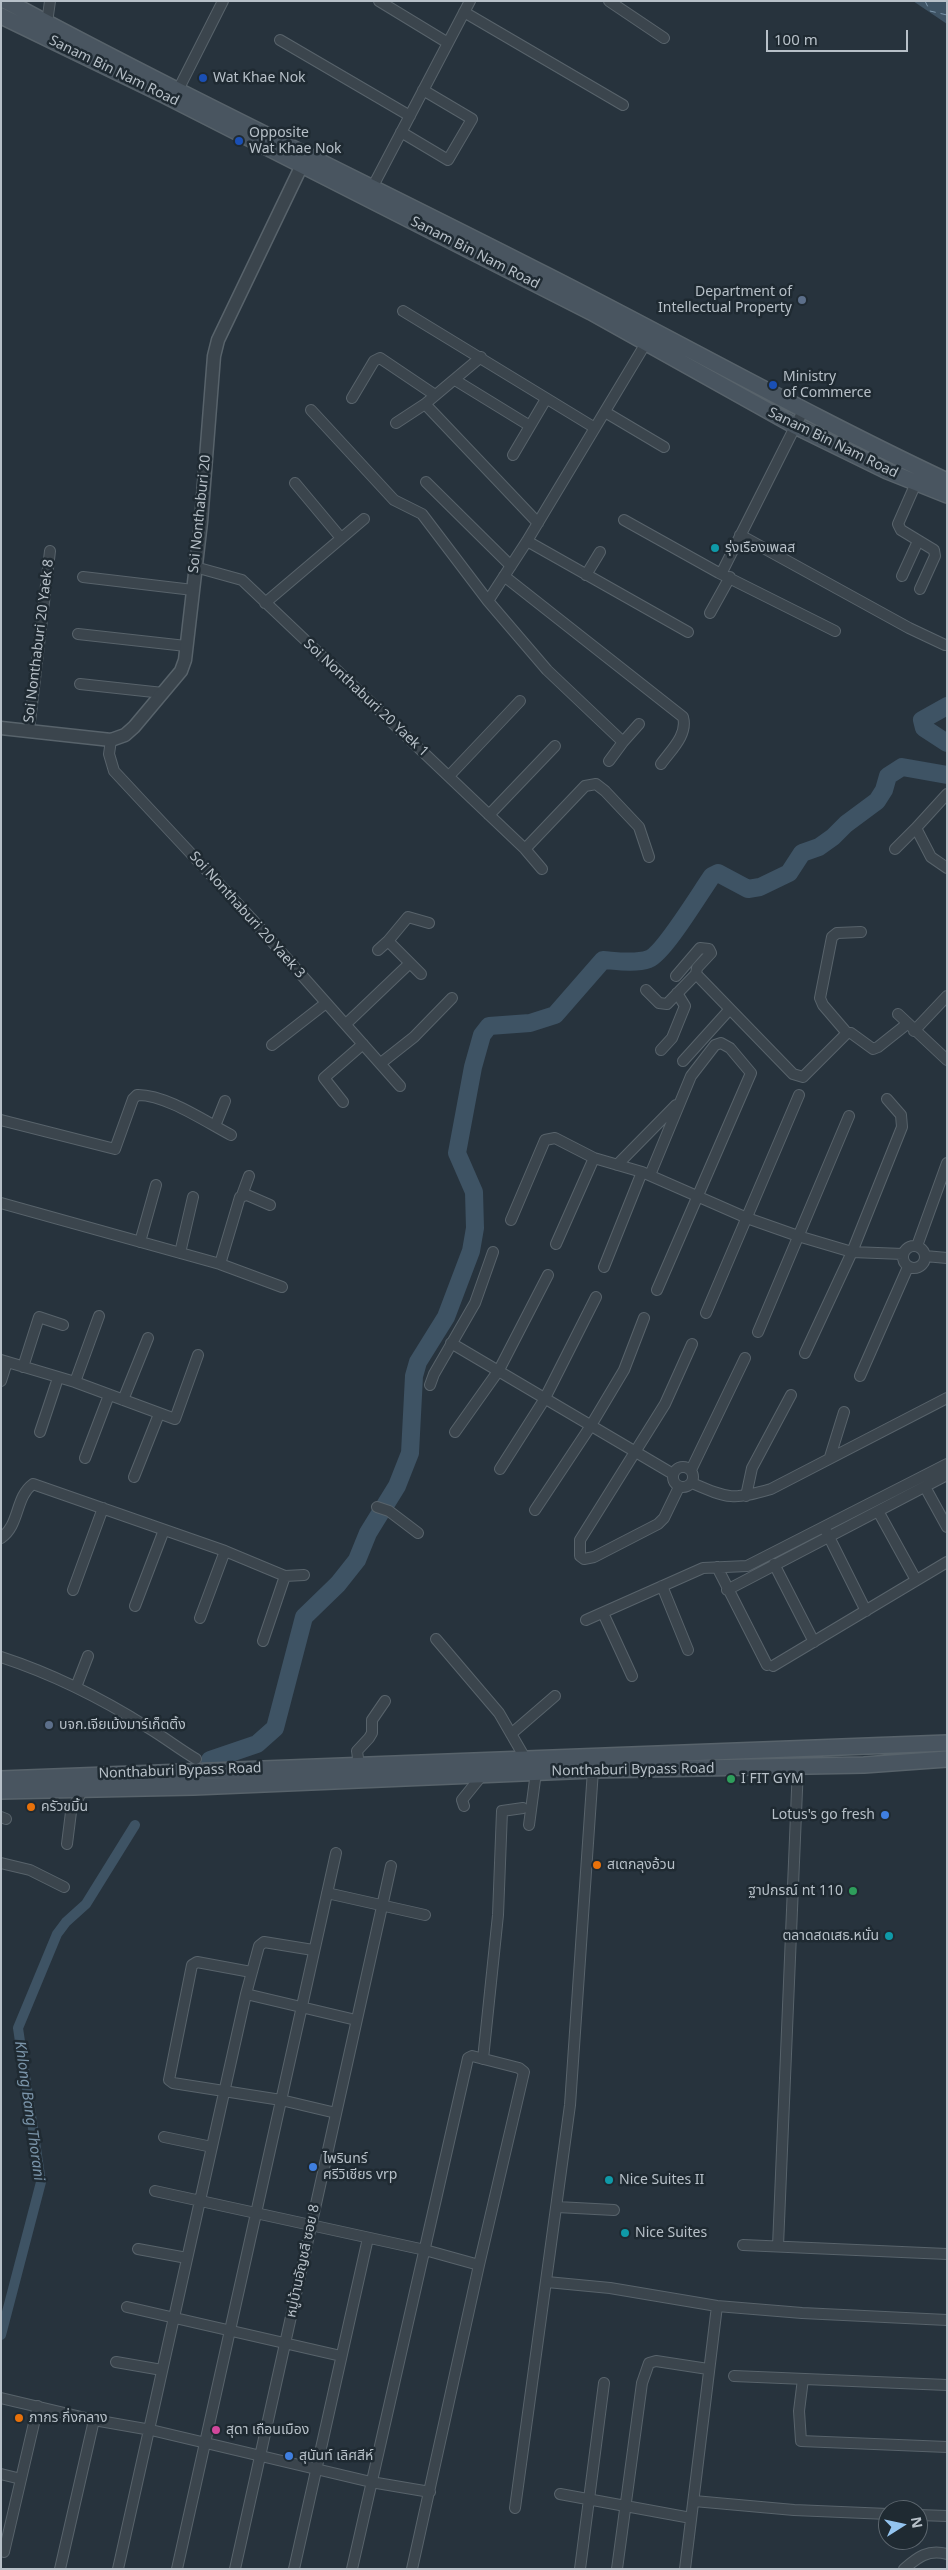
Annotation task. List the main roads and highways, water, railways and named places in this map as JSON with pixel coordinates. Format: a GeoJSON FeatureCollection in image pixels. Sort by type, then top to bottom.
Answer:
{"type":"FeatureCollection","features":[{"type":"Feature","properties":{"kind":"main road","name":"Sanam Bin Nam Road"},"geometry":{"type":"LineString","coordinates":[[6,1],[302,165],[591,312],[795,426],[916,483],[947,495]]}},
{"type":"Feature","properties":{"kind":"main road","name":"Sanam Bin Nam Road"},"geometry":{"type":"LineString","coordinates":[[1,16],[176,95],[372,188],[552,278],[947,481]]}},
{"type":"Feature","properties":{"kind":"main road","name":"Nonthaburi Bypass Road"},"geometry":{"type":"LineString","coordinates":[[1,1779],[947,1743]]}},
{"type":"Feature","properties":{"kind":"main road","name":"Nonthaburi Bypass Road"},"geometry":{"type":"LineString","coordinates":[[1,1791],[194,1787],[592,1770],[864,1765],[947,1758]]}},
{"type":"Feature","properties":{"kind":"main road"},"geometry":{"type":"LineString","coordinates":[[350,1779],[359,1765]]}},
{"type":"Feature","properties":{"kind":"water"},"geometry":{"type":"Polygon","coordinates":[[[913,1],[947,1],[947,24],[913,1]]]}},
{"type":"Feature","properties":{"kind":"waterway","name":"Khlong Bang Thorani"},"geometry":{"type":"LineString","coordinates":[[947,706],[922,720],[924,728],[947,743]]}},
{"type":"Feature","properties":{"kind":"waterway","name":"Khlong Bang Thorani"},"geometry":{"type":"LineString","coordinates":[[210,1760],[257,1744],[275,1728],[304,1617],[338,1584],[357,1560],[368,1533],[397,1486],[410,1453],[414,1376],[418,1362],[446,1317],[471,1251],[475,1228],[474,1192],[457,1153],[473,1067],[482,1035],[489,1026],[530,1023],[555,1015],[603,960],[632,962],[649,959],[656,954],[672,935],[712,876],[718,873],[748,889],[760,887],[789,873],[802,853],[819,847],[877,801],[884,790],[888,776],[902,767],[947,775]]}},
{"type":"Feature","properties":{"kind":"waterway","name":"Khlong Bang Thorani"},"geometry":{"type":"LineString","coordinates":[[1,2335],[41,2182],[18,2028],[57,1934],[66,1922],[86,1904],[135,1825]]}},
{"type":"Feature","properties":{"kind":"place","name":"Wat Khae Nok"},"geometry":{"type":"Point","coordinates":[203,78]}},
{"type":"Feature","properties":{"kind":"place","name":"Opposite Wat Khae Nok"},"geometry":{"type":"Point","coordinates":[239,141]}},
{"type":"Feature","properties":{"kind":"place","name":"Department of Intellectual Property"},"geometry":{"type":"Point","coordinates":[802,300]}},
{"type":"Feature","properties":{"kind":"place","name":"Ministry of Commerce"},"geometry":{"type":"Point","coordinates":[773,385]}},
{"type":"Feature","properties":{"kind":"place","name":"รุ่งเรืองเพลส"},"geometry":{"type":"Point","coordinates":[715,548]}},
{"type":"Feature","properties":{"kind":"place","name":"บจก.เจียเม้งมาร์เก็ตติ้ง"},"geometry":{"type":"Point","coordinates":[49,1725]}},
{"type":"Feature","properties":{"kind":"place","name":"I FIT GYM"},"geometry":{"type":"Point","coordinates":[731,1779]}},
{"type":"Feature","properties":{"kind":"place","name":"ครัวขมิ้น"},"geometry":{"type":"Point","coordinates":[31,1807]}},
{"type":"Feature","properties":{"kind":"place","name":"Lotus's go fresh"},"geometry":{"type":"Point","coordinates":[885,1815]}},
{"type":"Feature","properties":{"kind":"place","name":"สเตกลุงอ้วน"},"geometry":{"type":"Point","coordinates":[597,1865]}},
{"type":"Feature","properties":{"kind":"place","name":"ฐาปกรณ์ nt 110"},"geometry":{"type":"Point","coordinates":[853,1891]}},
{"type":"Feature","properties":{"kind":"place","name":"ตลาดสดเสธ.หนั่น"},"geometry":{"type":"Point","coordinates":[889,1936]}},
{"type":"Feature","properties":{"kind":"place","name":"ไพรินทร์ ศรีวิเชียร vrp"},"geometry":{"type":"Point","coordinates":[313,2167]}},
{"type":"Feature","properties":{"kind":"place","name":"Nice Suites II"},"geometry":{"type":"Point","coordinates":[609,2180]}},
{"type":"Feature","properties":{"kind":"place","name":"Nice Suites"},"geometry":{"type":"Point","coordinates":[625,2233]}},
{"type":"Feature","properties":{"kind":"place","name":"ภากร กึ่งกลาง"},"geometry":{"type":"Point","coordinates":[19,2418]}},
{"type":"Feature","properties":{"kind":"place","name":"สุดา เถือนเมือง"},"geometry":{"type":"Point","coordinates":[216,2430]}},
{"type":"Feature","properties":{"kind":"place","name":"สุนันท์ เลิศสีห์"},"geometry":{"type":"Point","coordinates":[289,2456]}}]}
